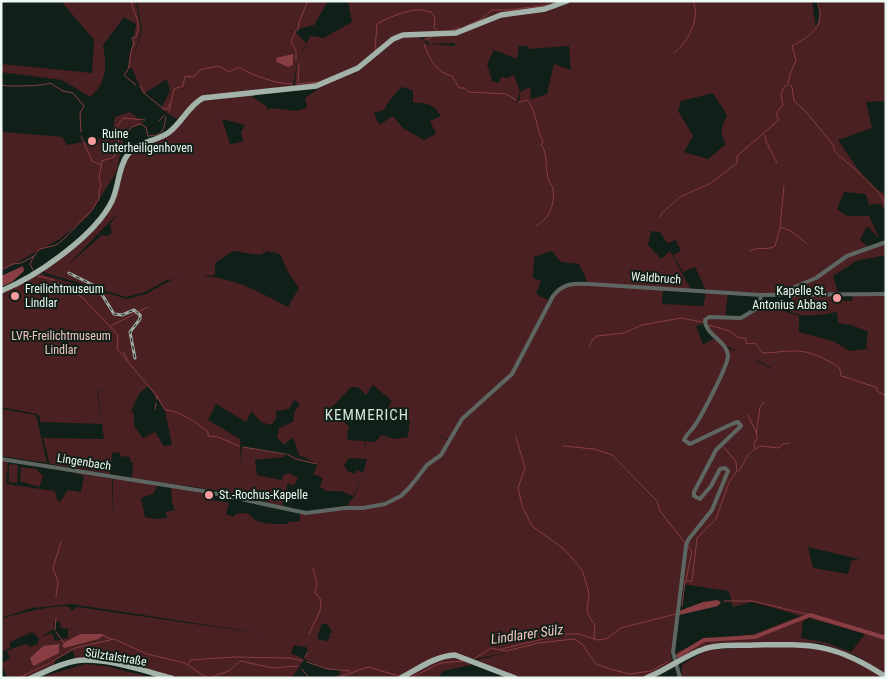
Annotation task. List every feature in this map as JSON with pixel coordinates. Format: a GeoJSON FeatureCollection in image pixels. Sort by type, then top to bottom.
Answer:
{"type":"FeatureCollection","features":[{"type":"Feature","properties":{"kind":"main road"},"geometry":{"type":"LineString","coordinates":[[1,291],[17,283],[79,242],[109,206],[123,165],[130,152],[144,143],[167,134],[197,101],[210,96],[298,88],[325,83],[358,68],[393,39],[403,35],[456,32],[501,15],[545,9],[567,1]]}},
{"type":"Feature","properties":{"kind":"main road"},"geometry":{"type":"LineString","coordinates":[[646,678],[706,648],[803,644],[845,653],[886,677]]}},
{"type":"Feature","properties":{"kind":"main road"},"geometry":{"type":"LineString","coordinates":[[403,677],[446,656],[469,659],[515,678]]}},
{"type":"Feature","properties":{"kind":"main road","name":"Sülztalstraße"},"geometry":{"type":"LineString","coordinates":[[30,678],[60,665],[77,661],[94,661],[171,678]]}},
{"type":"Feature","properties":{"kind":"street"},"geometry":{"type":"LineString","coordinates":[[776,295],[816,278],[848,256],[886,242]]}},
{"type":"Feature","properties":{"kind":"street","name":"Waldbruch"},"geometry":{"type":"LineString","coordinates":[[164,485],[222,494],[306,513],[345,508],[363,508],[384,504],[401,496],[427,465],[441,456],[462,419],[512,374],[553,296],[564,286],[572,283],[776,295],[886,294]]}},
{"type":"Feature","properties":{"kind":"street"},"geometry":{"type":"LineString","coordinates":[[680,678],[673,652],[686,546],[712,510],[728,471],[725,468],[720,470],[711,486],[700,499],[694,496],[694,492],[716,450],[741,426],[738,422],[734,423],[690,444],[687,444],[684,440],[694,427],[727,363],[728,355],[723,345],[706,328],[705,320],[708,317],[740,318],[759,307],[761,294]]}},
{"type":"Feature","properties":{"kind":"street","name":"Lingenbach"},"geometry":{"type":"LineString","coordinates":[[1,459],[164,485]]}},
{"type":"Feature","properties":{"kind":"green space"},"geometry":{"type":"Polygon","coordinates":[[[61,1],[136,1],[141,31],[132,63],[142,31],[137,1],[328,1],[314,25],[294,30],[306,43],[297,64],[293,86],[210,95],[179,120],[161,109],[170,91],[167,79],[143,94],[132,68],[128,68],[136,24],[124,17],[103,45],[105,67],[103,80],[96,92],[90,97],[62,80],[1,72],[1,64],[92,73],[94,40],[61,1]]]}},
{"type":"Feature","properties":{"kind":"green space","name":"LVR-Freilichtmuseum Lindlar"},"geometry":{"type":"Polygon","coordinates":[[[348,1],[560,1],[552,4],[560,7],[572,1],[812,1],[816,28],[820,14],[819,1],[886,1],[886,101],[866,102],[872,128],[838,140],[872,186],[886,194],[886,211],[880,204],[869,205],[866,194],[844,192],[837,209],[847,216],[869,216],[879,238],[867,226],[860,240],[868,247],[847,255],[816,277],[776,294],[706,290],[695,267],[683,272],[673,255],[681,251],[676,240],[667,243],[660,232],[651,231],[648,245],[661,259],[670,251],[691,290],[588,283],[579,264],[561,262],[552,251],[534,257],[533,278],[541,281],[536,294],[550,301],[546,310],[554,297],[562,289],[572,284],[663,289],[662,304],[703,306],[706,292],[728,293],[725,316],[709,317],[704,323],[696,326],[703,345],[715,338],[726,348],[739,352],[714,337],[708,330],[706,321],[709,318],[738,318],[745,316],[757,310],[762,304],[799,316],[799,332],[833,341],[850,351],[866,349],[873,352],[866,348],[868,332],[852,325],[838,323],[837,312],[807,315],[790,312],[792,296],[831,296],[833,300],[852,301],[853,295],[886,294],[886,676],[857,656],[819,643],[773,643],[706,647],[698,648],[682,658],[678,657],[676,653],[702,640],[754,634],[801,616],[752,602],[733,607],[729,591],[682,584],[686,551],[684,549],[671,651],[672,663],[642,678],[517,678],[476,660],[509,652],[474,659],[454,654],[446,655],[398,678],[332,678],[340,674],[340,669],[329,669],[306,660],[304,658],[308,651],[306,647],[294,645],[291,653],[304,659],[292,678],[179,678],[94,659],[75,659],[73,650],[55,660],[55,665],[28,678],[8,678],[1,664],[10,658],[7,651],[25,644],[30,647],[38,644],[39,638],[32,632],[10,642],[10,648],[1,652],[1,619],[51,607],[68,606],[72,611],[77,607],[292,638],[72,604],[32,608],[1,618],[1,460],[8,461],[6,484],[55,491],[57,500],[60,502],[68,490],[81,492],[84,476],[72,472],[112,479],[113,521],[113,478],[158,485],[153,494],[141,498],[145,517],[154,519],[167,518],[166,512],[175,510],[172,502],[171,487],[207,492],[207,499],[229,503],[226,514],[233,517],[236,514],[248,513],[256,520],[265,523],[288,524],[288,522],[300,521],[300,512],[310,516],[308,513],[353,509],[346,507],[354,496],[363,475],[353,496],[341,491],[326,491],[320,487],[323,478],[313,474],[318,464],[299,455],[293,437],[284,445],[277,437],[279,428],[293,422],[295,411],[300,404],[294,400],[289,409],[276,411],[276,419],[271,425],[261,422],[251,411],[246,422],[216,404],[208,420],[240,439],[241,463],[242,447],[286,455],[255,460],[257,475],[281,480],[284,475],[289,473],[298,478],[294,486],[288,483],[282,506],[221,491],[132,478],[133,462],[130,462],[130,457],[120,456],[120,453],[112,452],[110,474],[50,464],[43,438],[104,439],[98,391],[105,387],[97,391],[102,424],[40,422],[40,417],[37,414],[1,407],[2,292],[14,287],[39,270],[44,275],[127,299],[146,294],[172,279],[145,292],[126,297],[46,273],[42,269],[75,247],[104,218],[116,195],[125,162],[135,149],[168,135],[190,109],[209,97],[247,93],[267,107],[270,119],[268,110],[271,108],[296,111],[307,108],[305,98],[318,89],[320,85],[360,68],[400,38],[418,35],[427,44],[455,46],[455,43],[430,44],[423,38],[424,35],[447,35],[448,33],[416,32],[403,34],[389,40],[352,71],[313,86],[295,86],[297,64],[310,36],[324,38],[352,22],[348,1]],[[519,46],[517,59],[494,50],[487,64],[492,81],[498,83],[502,77],[507,78],[514,75],[520,92],[530,87],[531,99],[547,94],[554,64],[571,70],[569,46],[528,49],[528,46],[519,46]],[[401,87],[390,99],[384,110],[374,113],[379,125],[393,116],[403,128],[424,140],[436,134],[430,121],[441,116],[436,109],[429,105],[413,103],[413,90],[401,87]],[[713,93],[681,101],[678,111],[693,136],[684,152],[708,159],[726,144],[721,132],[727,115],[713,93]],[[222,119],[230,144],[243,142],[241,132],[245,125],[222,119]],[[119,212],[68,265],[102,235],[108,236],[112,233],[110,224],[119,212]],[[233,251],[215,263],[215,275],[203,276],[215,277],[236,283],[257,291],[288,307],[299,288],[289,274],[280,254],[268,251],[260,255],[233,251]],[[528,346],[518,365],[504,382],[512,374],[519,365],[528,346]],[[747,356],[773,370],[766,365],[747,356]],[[373,385],[366,395],[358,387],[351,387],[331,408],[350,428],[347,440],[364,441],[366,450],[365,441],[376,442],[381,435],[395,439],[408,437],[410,421],[388,407],[392,401],[373,385]],[[148,386],[139,394],[131,411],[134,414],[134,426],[143,438],[155,432],[164,446],[172,445],[165,410],[148,386]],[[459,424],[455,430],[449,440],[436,434],[449,441],[441,455],[422,470],[410,487],[423,470],[442,456],[454,432],[459,432],[455,431],[459,424]],[[349,458],[344,465],[347,471],[355,474],[356,470],[363,473],[367,459],[349,458]],[[405,491],[390,501],[376,506],[392,502],[405,491]],[[808,547],[813,568],[848,574],[851,561],[859,559],[808,547]],[[809,618],[803,621],[801,638],[824,642],[851,652],[865,634],[809,618]],[[59,621],[54,622],[54,629],[41,637],[52,633],[55,641],[68,638],[68,629],[81,629],[61,628],[59,621]],[[322,623],[317,639],[327,641],[332,632],[328,625],[322,623]],[[80,634],[65,642],[63,647],[66,648],[99,639],[105,635],[80,634]],[[59,644],[43,646],[30,658],[34,666],[59,653],[59,644]]]}},
{"type":"Feature","properties":{"kind":"green space"},"geometry":{"type":"Polygon","coordinates":[[[130,112],[144,123],[112,133],[115,117],[130,112]]]}},
{"type":"Feature","properties":{"kind":"green space"},"geometry":{"type":"Polygon","coordinates":[[[1,132],[62,137],[67,145],[124,134],[117,171],[89,215],[60,239],[1,271],[1,132]]]}},
{"type":"Feature","properties":{"kind":"green space"},"geometry":{"type":"Polygon","coordinates":[[[886,242],[886,255],[856,261],[833,276],[838,293],[806,294],[805,283],[848,256],[886,242]]]}},
{"type":"Feature","properties":{"kind":"green space"},"geometry":{"type":"Polygon","coordinates":[[[1,409],[36,415],[47,463],[1,456],[1,409]]]}},
{"type":"Feature","properties":{"kind":"green space"},"geometry":{"type":"Polygon","coordinates":[[[9,464],[18,465],[17,483],[9,482],[9,464]]]}},
{"type":"Feature","properties":{"kind":"green space"},"geometry":{"type":"Polygon","coordinates":[[[21,467],[36,469],[43,476],[39,487],[20,481],[21,467]]]}},
{"type":"Feature","properties":{"kind":"green space"},"geometry":{"type":"Polygon","coordinates":[[[772,646],[820,648],[855,659],[883,678],[681,678],[682,665],[706,650],[772,646]]]}},
{"type":"Feature","properties":{"kind":"green space"},"geometry":{"type":"Polygon","coordinates":[[[454,657],[475,664],[443,671],[439,676],[440,678],[405,678],[434,662],[454,657]]]}},
{"type":"Feature","properties":{"kind":"green space"},"geometry":{"type":"Polygon","coordinates":[[[85,664],[105,666],[154,678],[38,678],[85,664]]]}},
{"type":"Feature","properties":{"kind":"shaded area"},"geometry":{"type":"Polygon","coordinates":[[[293,54],[293,65],[288,67],[277,62],[276,58],[293,54]]]}},
{"type":"Feature","properties":{"kind":"shaded area"},"geometry":{"type":"Polygon","coordinates":[[[23,266],[24,271],[12,282],[1,287],[1,276],[23,266]]]}},
{"type":"Feature","properties":{"kind":"shaded area"},"geometry":{"type":"Polygon","coordinates":[[[717,600],[721,602],[718,606],[679,615],[679,611],[703,602],[717,600]]]}},
{"type":"Feature","properties":{"kind":"shaded area"},"geometry":{"type":"Polygon","coordinates":[[[80,634],[105,634],[99,639],[65,648],[62,646],[65,642],[80,634]]]}},
{"type":"Feature","properties":{"kind":"shaded area"},"geometry":{"type":"Polygon","coordinates":[[[59,644],[59,653],[34,666],[32,664],[30,658],[43,646],[59,644]]]}},
{"type":"Feature","properties":{"kind":"waterway"},"geometry":{"type":"LineString","coordinates":[[131,1],[137,18],[138,31],[136,37],[132,38],[134,44],[127,72],[124,75],[136,85]]}},
{"type":"Feature","properties":{"kind":"waterway"},"geometry":{"type":"LineString","coordinates":[[296,60],[296,51],[291,42],[296,30],[298,30],[299,22],[308,1]]}},
{"type":"Feature","properties":{"kind":"waterway"},"geometry":{"type":"LineString","coordinates":[[674,53],[684,43],[692,29],[695,15],[693,1]]}},
{"type":"Feature","properties":{"kind":"waterway"},"geometry":{"type":"LineString","coordinates":[[660,217],[680,197],[711,183],[737,163],[737,156],[779,120],[777,112],[783,105],[781,94],[784,87],[788,84],[796,60],[792,46],[812,33],[818,24],[820,18],[818,1]]}},
{"type":"Feature","properties":{"kind":"waterway"},"geometry":{"type":"LineString","coordinates":[[466,26],[480,20],[492,10],[549,5]]}},
{"type":"Feature","properties":{"kind":"waterway"},"geometry":{"type":"LineString","coordinates":[[375,50],[377,24],[406,12],[419,10],[431,12],[435,18],[434,28],[438,31]]}},
{"type":"Feature","properties":{"kind":"waterway"},"geometry":{"type":"LineString","coordinates":[[452,30],[460,28]]}},
{"type":"Feature","properties":{"kind":"waterway"},"geometry":{"type":"LineString","coordinates":[[425,40],[434,36]]}},
{"type":"Feature","properties":{"kind":"waterway"},"geometry":{"type":"LineString","coordinates":[[424,44],[437,68],[452,76],[459,88],[465,88],[469,92],[506,94],[516,100]]}},
{"type":"Feature","properties":{"kind":"waterway"},"geometry":{"type":"LineString","coordinates":[[298,82],[299,64]]}},
{"type":"Feature","properties":{"kind":"waterway"},"geometry":{"type":"LineString","coordinates":[[169,112],[174,89],[183,86],[185,76],[194,77],[199,70],[219,66],[229,72],[239,67],[265,79],[292,84]]}},
{"type":"Feature","properties":{"kind":"waterway"},"geometry":{"type":"LineString","coordinates":[[296,84],[320,82]]}},
{"type":"Feature","properties":{"kind":"waterway"},"geometry":{"type":"LineString","coordinates":[[1,85],[26,86],[50,83],[63,91],[73,93],[84,106],[80,113],[81,132]]}},
{"type":"Feature","properties":{"kind":"waterway"},"geometry":{"type":"LineString","coordinates":[[790,85],[794,101],[807,113],[834,146],[834,150],[838,155],[873,186],[885,205]]}},
{"type":"Feature","properties":{"kind":"waterway"},"geometry":{"type":"LineString","coordinates":[[140,86],[145,94],[164,109],[167,109],[170,103]]}},
{"type":"Feature","properties":{"kind":"waterway"},"geometry":{"type":"LineString","coordinates":[[519,102],[527,100],[533,109],[543,142],[541,145],[544,149],[548,177],[553,188],[553,200],[548,215],[536,226]]}},
{"type":"Feature","properties":{"kind":"waterway"},"geometry":{"type":"LineString","coordinates":[[159,121],[164,115]]}},
{"type":"Feature","properties":{"kind":"waterway"},"geometry":{"type":"LineString","coordinates":[[1,270],[13,264],[21,263],[34,256],[40,249],[56,245],[64,239],[92,210],[99,199],[101,185],[99,178],[102,161],[114,157],[118,141],[132,127],[140,124],[146,127],[148,136],[158,134],[162,131],[166,117]]}},
{"type":"Feature","properties":{"kind":"waterway"},"geometry":{"type":"LineString","coordinates":[[114,131],[123,118],[145,120]]}},
{"type":"Feature","properties":{"kind":"waterway"},"geometry":{"type":"LineString","coordinates":[[106,140],[114,131],[129,130]]}},
{"type":"Feature","properties":{"kind":"waterway"},"geometry":{"type":"LineString","coordinates":[[765,135],[777,163]]}},
{"type":"Feature","properties":{"kind":"waterway"},"geometry":{"type":"LineString","coordinates":[[81,136],[92,161],[101,165]]}},
{"type":"Feature","properties":{"kind":"waterway"},"geometry":{"type":"LineString","coordinates":[[784,186],[780,227],[791,231],[806,243]]}},
{"type":"Feature","properties":{"kind":"waterway"},"geometry":{"type":"LineString","coordinates":[[750,251],[775,246],[780,228]]}},
{"type":"Feature","properties":{"kind":"waterway"},"geometry":{"type":"LineString","coordinates":[[33,270],[30,264],[34,256]]}},
{"type":"Feature","properties":{"kind":"waterway"},"geometry":{"type":"LineString","coordinates":[[38,276],[54,280],[63,288],[82,297],[118,335],[117,349],[157,396],[156,399]]}},
{"type":"Feature","properties":{"kind":"waterway"},"geometry":{"type":"LineString","coordinates":[[111,326],[148,307]]}},
{"type":"Feature","properties":{"kind":"waterway"},"geometry":{"type":"LineString","coordinates":[[589,347],[597,336],[624,333],[642,325],[681,318],[702,322]]}},
{"type":"Feature","properties":{"kind":"waterway"},"geometry":{"type":"LineString","coordinates":[[709,325],[730,331],[739,338],[745,338],[747,344],[755,343],[763,353],[796,351],[819,356],[838,366],[841,376],[876,387],[877,391],[886,396]]}},
{"type":"Feature","properties":{"kind":"waterway"},"geometry":{"type":"LineString","coordinates":[[123,352],[128,360]]}},
{"type":"Feature","properties":{"kind":"waterway"},"geometry":{"type":"LineString","coordinates":[[157,396],[165,410],[176,412],[188,418],[208,432],[208,436],[218,437],[239,446]]}},
{"type":"Feature","properties":{"kind":"waterway"},"geometry":{"type":"LineString","coordinates":[[739,471],[748,455],[755,449],[754,443],[758,437],[756,435],[760,407],[764,402]]}},
{"type":"Feature","properties":{"kind":"waterway"},"geometry":{"type":"LineString","coordinates":[[155,409],[156,403]]}},
{"type":"Feature","properties":{"kind":"waterway"},"geometry":{"type":"LineString","coordinates":[[748,415],[757,434]]}},
{"type":"Feature","properties":{"kind":"waterway"},"geometry":{"type":"LineString","coordinates":[[516,437],[525,468],[518,488],[522,506],[532,526],[564,549],[582,570],[589,593],[587,611],[595,624],[594,639]]}},
{"type":"Feature","properties":{"kind":"waterway"},"geometry":{"type":"LineString","coordinates":[[756,449],[759,446],[779,448],[783,444],[789,443]]}},
{"type":"Feature","properties":{"kind":"waterway"},"geometry":{"type":"LineString","coordinates":[[563,446],[594,449],[612,455],[657,501],[660,511],[685,543]]}},
{"type":"Feature","properties":{"kind":"waterway"},"geometry":{"type":"LineString","coordinates":[[243,447],[285,454]]}},
{"type":"Feature","properties":{"kind":"waterway"},"geometry":{"type":"LineString","coordinates":[[682,606],[685,581],[692,581],[697,538],[716,519],[729,482],[737,471],[736,462],[724,447]]}},
{"type":"Feature","properties":{"kind":"waterway"},"geometry":{"type":"LineString","coordinates":[[287,454],[296,459],[317,464]]}},
{"type":"Feature","properties":{"kind":"waterway"},"geometry":{"type":"LineString","coordinates":[[56,597],[58,582],[53,568],[61,542]]}},
{"type":"Feature","properties":{"kind":"waterway"},"geometry":{"type":"LineString","coordinates":[[686,580],[692,551],[688,546]]}},
{"type":"Feature","properties":{"kind":"waterway"},"geometry":{"type":"LineString","coordinates":[[309,634],[320,611],[321,600],[315,592],[317,584],[313,568]]}},
{"type":"Feature","properties":{"kind":"waterway"},"geometry":{"type":"LineString","coordinates":[[724,601],[753,601],[810,615]]}},
{"type":"Feature","properties":{"kind":"waterway"},"geometry":{"type":"LineString","coordinates":[[501,649],[565,634],[579,634],[597,640],[606,639],[621,628],[676,614]]}},
{"type":"Feature","properties":{"kind":"waterway","name":"Lindlarer Sülz"},"geometry":{"type":"LineString","coordinates":[[678,656],[704,640],[755,637],[810,615],[886,638]]}},
{"type":"Feature","properties":{"kind":"waterway"},"geometry":{"type":"LineString","coordinates":[[55,630],[56,618]]}},
{"type":"Feature","properties":{"kind":"waterway"},"geometry":{"type":"LineString","coordinates":[[56,632],[64,643]]}},
{"type":"Feature","properties":{"kind":"waterway","name":"Lindlarer Sülz"},"geometry":{"type":"LineString","coordinates":[[103,636],[111,639]]}},
{"type":"Feature","properties":{"kind":"waterway","name":"Lindlarer Sülz"},"geometry":{"type":"LineString","coordinates":[[18,678],[48,664],[75,648],[114,639],[147,654],[185,663],[207,678]]}},
{"type":"Feature","properties":{"kind":"waterway","name":"Lindlarer Sülz"},"geometry":{"type":"LineString","coordinates":[[474,659],[491,648],[506,651],[538,643],[574,639],[582,644],[596,664],[629,674],[651,671],[667,662]]}},
{"type":"Feature","properties":{"kind":"waterway"},"geometry":{"type":"LineString","coordinates":[[305,657],[308,652]]}},
{"type":"Feature","properties":{"kind":"waterway"},"geometry":{"type":"LineString","coordinates":[[188,664],[191,660],[234,657],[289,658],[303,661]]}},
{"type":"Feature","properties":{"kind":"waterway","name":"Lindlarer Sülz"},"geometry":{"type":"LineString","coordinates":[[208,678],[229,671],[240,661],[273,668],[298,666]]}},
{"type":"Feature","properties":{"kind":"waterway","name":"Lindlarer Sülz"},"geometry":{"type":"LineString","coordinates":[[410,678],[441,663],[463,661]]}},
{"type":"Feature","properties":{"kind":"waterway"},"geometry":{"type":"LineString","coordinates":[[307,662],[328,669],[350,671]]}},
{"type":"Feature","properties":{"kind":"waterway","name":"Lindlarer Sülz"},"geometry":{"type":"LineString","coordinates":[[336,678],[368,667],[399,676]]}},
{"type":"Feature","properties":{"kind":"waterway","name":"Lindlarer Sülz"},"geometry":{"type":"LineString","coordinates":[[302,669],[309,678]]}},
{"type":"Feature","properties":{"kind":"railway"},"geometry":{"type":"LineString","coordinates":[[69,273],[101,289]]}},
{"type":"Feature","properties":{"kind":"railway"},"geometry":{"type":"LineString","coordinates":[[101,293],[114,314],[122,315],[134,310],[140,315],[140,319],[130,332],[135,358]]}},
{"type":"Feature","properties":{"kind":"place","name":"Ruine Unterheiligenhoven"},"geometry":{"type":"Point","coordinates":[92,141]}},
{"type":"Feature","properties":{"kind":"place","name":"Freilichtmuseum Lindlar"},"geometry":{"type":"Point","coordinates":[15,296]}},
{"type":"Feature","properties":{"kind":"place","name":"Kapelle St. Antonius Abbas"},"geometry":{"type":"Point","coordinates":[837,298]}},
{"type":"Feature","properties":{"kind":"place","name":"St.-Rochus-Kapelle"},"geometry":{"type":"Point","coordinates":[209,495]}},
{"type":"Feature","properties":{"kind":"district","name":"KEMMERICH"},"geometry":{"type":"Point","coordinates":[367,415]}}]}
